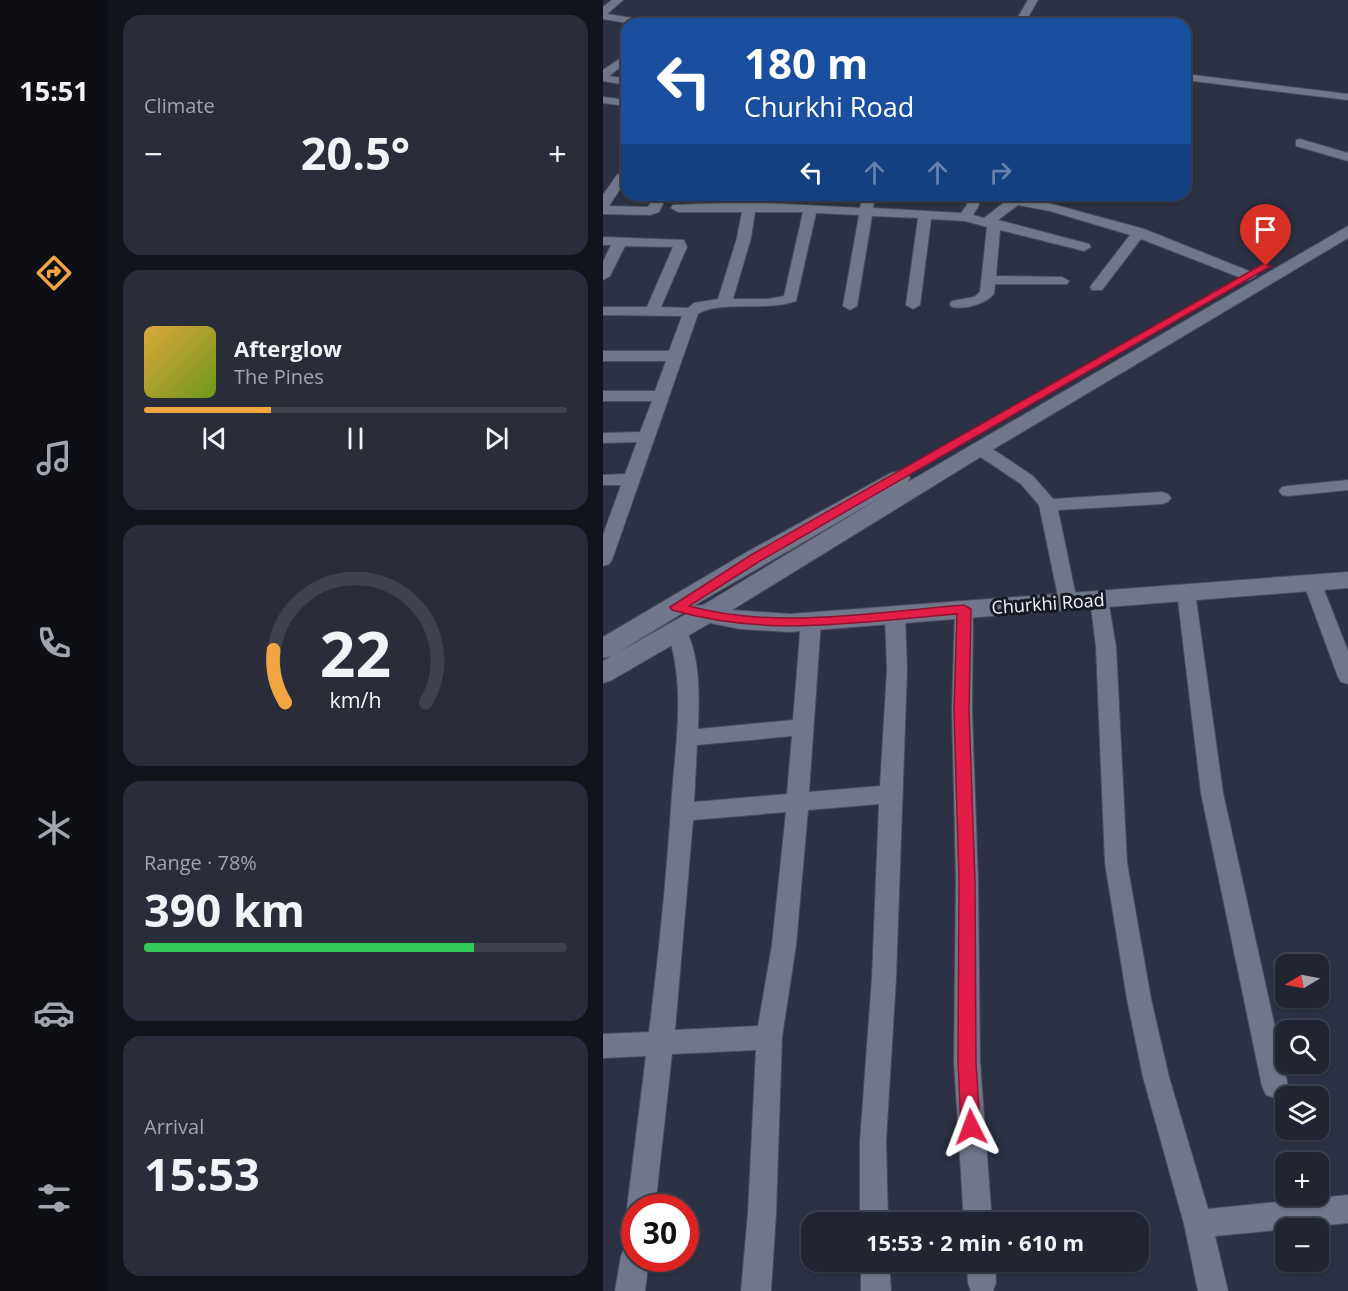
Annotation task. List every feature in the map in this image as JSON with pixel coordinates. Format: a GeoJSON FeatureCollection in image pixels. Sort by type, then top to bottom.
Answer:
{"type":"FeatureCollection","features":[{"type":"Feature","properties":{"kind":"street"},"geometry":{"type":"LineString","coordinates":[[603,14],[618,0]]}},
{"type":"Feature","properties":{"kind":"street"},"geometry":{"type":"LineString","coordinates":[[1022,18],[1033,0]]}},
{"type":"Feature","properties":{"kind":"street"},"geometry":{"type":"LineString","coordinates":[[603,14],[623,18]]}},
{"type":"Feature","properties":{"kind":"street"},"geometry":{"type":"LineString","coordinates":[[603,76],[621,62]]}},
{"type":"Feature","properties":{"kind":"street"},"geometry":{"type":"LineString","coordinates":[[603,76],[621,80]]}},
{"type":"Feature","properties":{"kind":"street"},"geometry":{"type":"LineString","coordinates":[[1191,78],[1348,97]]}},
{"type":"Feature","properties":{"kind":"street"},"geometry":{"type":"LineString","coordinates":[[603,100],[621,102]]}},
{"type":"Feature","properties":{"kind":"street"},"geometry":{"type":"LineString","coordinates":[[1300,143],[1348,157]]}},
{"type":"Feature","properties":{"kind":"street"},"geometry":{"type":"LineString","coordinates":[[603,205],[621,177]]}},
{"type":"Feature","properties":{"kind":"street"},"geometry":{"type":"LineString","coordinates":[[603,210],[650,211],[654,209],[658,201]]}},
{"type":"Feature","properties":{"kind":"street"},"geometry":{"type":"LineString","coordinates":[[850,306],[868,201]]}},
{"type":"Feature","properties":{"kind":"street"},"geometry":{"type":"LineString","coordinates":[[965,217],[973,205],[973,201]]}},
{"type":"Feature","properties":{"kind":"street"},"geometry":{"type":"LineString","coordinates":[[957,304],[984,298],[989,280],[991,222],[1018,201]]}},
{"type":"Feature","properties":{"kind":"street"},"geometry":{"type":"LineString","coordinates":[[1023,201],[1095,218],[1139,232],[1249,276]]}},
{"type":"Feature","properties":{"kind":"street"},"geometry":{"type":"LineString","coordinates":[[724,304],[744,238],[742,202]]}},
{"type":"Feature","properties":{"kind":"street"},"geometry":{"type":"LineString","coordinates":[[678,208],[742,202],[803,204],[965,217],[1084,247]]}},
{"type":"Feature","properties":{"kind":"street"},"geometry":{"type":"LineString","coordinates":[[604,557],[609,525],[632,480],[691,312],[698,306],[777,302],[791,298],[803,204]]}},
{"type":"Feature","properties":{"kind":"street"},"geometry":{"type":"LineString","coordinates":[[913,305],[925,214]]}},
{"type":"Feature","properties":{"kind":"street"},"geometry":{"type":"LineString","coordinates":[[607,660],[677,619],[755,558],[1348,218]]}},
{"type":"Feature","properties":{"kind":"street"},"geometry":{"type":"LineString","coordinates":[[705,615],[979,448],[1348,231]]}},
{"type":"Feature","properties":{"kind":"street"},"geometry":{"type":"LineString","coordinates":[[1097,288],[1139,232]]}},
{"type":"Feature","properties":{"kind":"street"},"geometry":{"type":"LineString","coordinates":[[603,241],[675,242],[681,245],[652,312]]}},
{"type":"Feature","properties":{"kind":"street"},"geometry":{"type":"LineString","coordinates":[[603,276],[620,241]]}},
{"type":"Feature","properties":{"kind":"street"},"geometry":{"type":"LineString","coordinates":[[989,280],[1062,281]]}},
{"type":"Feature","properties":{"kind":"street"},"geometry":{"type":"LineString","coordinates":[[603,311],[691,312]]}},
{"type":"Feature","properties":{"kind":"street"},"geometry":{"type":"LineString","coordinates":[[603,356],[675,356]]}},
{"type":"Feature","properties":{"kind":"street"},"geometry":{"type":"LineString","coordinates":[[603,396],[661,396]]}},
{"type":"Feature","properties":{"kind":"street"},"geometry":{"type":"LineString","coordinates":[[603,438],[647,437]]}},
{"type":"Feature","properties":{"kind":"street"},"geometry":{"type":"LineString","coordinates":[[979,448],[1033,485],[1043,495],[1048,505],[1068,601]]}},
{"type":"Feature","properties":{"kind":"street"},"geometry":{"type":"LineString","coordinates":[[603,480],[632,480]]}},
{"type":"Feature","properties":{"kind":"street"},"geometry":{"type":"LineString","coordinates":[[1288,491],[1348,486]]}},
{"type":"Feature","properties":{"kind":"street"},"geometry":{"type":"LineString","coordinates":[[1048,505],[1162,498]]}},
{"type":"Feature","properties":{"kind":"street","name":"Churkhi Road"},"geometry":{"type":"LineString","coordinates":[[677,619],[705,615],[763,622],[811,621],[1348,580]]}},
{"type":"Feature","properties":{"kind":"street"},"geometry":{"type":"LineString","coordinates":[[1313,582],[1348,677]]}},
{"type":"Feature","properties":{"kind":"street"},"geometry":{"type":"LineString","coordinates":[[1186,592],[1212,793],[1275,1086]]}},
{"type":"Feature","properties":{"kind":"street"},"geometry":{"type":"LineString","coordinates":[[1099,599],[1106,647],[1116,862],[1139,999],[1157,1077],[1198,1224],[1213,1291]]}},
{"type":"Feature","properties":{"kind":"street"},"geometry":{"type":"LineString","coordinates":[[964,609],[962,710],[967,880],[967,1062],[977,1212]]}},
{"type":"Feature","properties":{"kind":"street"},"geometry":{"type":"LineString","coordinates":[[874,1212],[873,1141],[884,978],[897,670],[895,615]]}},
{"type":"Feature","properties":{"kind":"street"},"geometry":{"type":"LineString","coordinates":[[643,1194],[673,943],[682,812],[687,662],[677,619]]}},
{"type":"Feature","properties":{"kind":"street"},"geometry":{"type":"LineString","coordinates":[[756,1291],[762,1213],[769,1037],[784,945],[811,621]]}},
{"type":"Feature","properties":{"kind":"street"},"geometry":{"type":"LineString","coordinates":[[686,738],[803,727]]}},
{"type":"Feature","properties":{"kind":"street"},"geometry":{"type":"LineString","coordinates":[[682,812],[890,794]]}},
{"type":"Feature","properties":{"kind":"street"},"geometry":{"type":"LineString","coordinates":[[603,1046],[661,1041],[769,1037]]}},
{"type":"Feature","properties":{"kind":"street"},"geometry":{"type":"LineString","coordinates":[[1198,1224],[1348,1209]]}},
{"type":"Feature","properties":{"kind":"street"},"geometry":{"type":"LineString","coordinates":[[630,1291],[633,1272]]}},
{"type":"Feature","properties":{"kind":"street"},"geometry":{"type":"LineString","coordinates":[[875,1272],[876,1291]]}},
{"type":"Feature","properties":{"kind":"route"},"geometry":{"type":"LineString","coordinates":[[971,1127],[967,1062],[967,880],[962,710],[964,609],[790,623],[740,620],[705,615],[677,607],[755,558],[922,465],[1266,266]]}}]}
